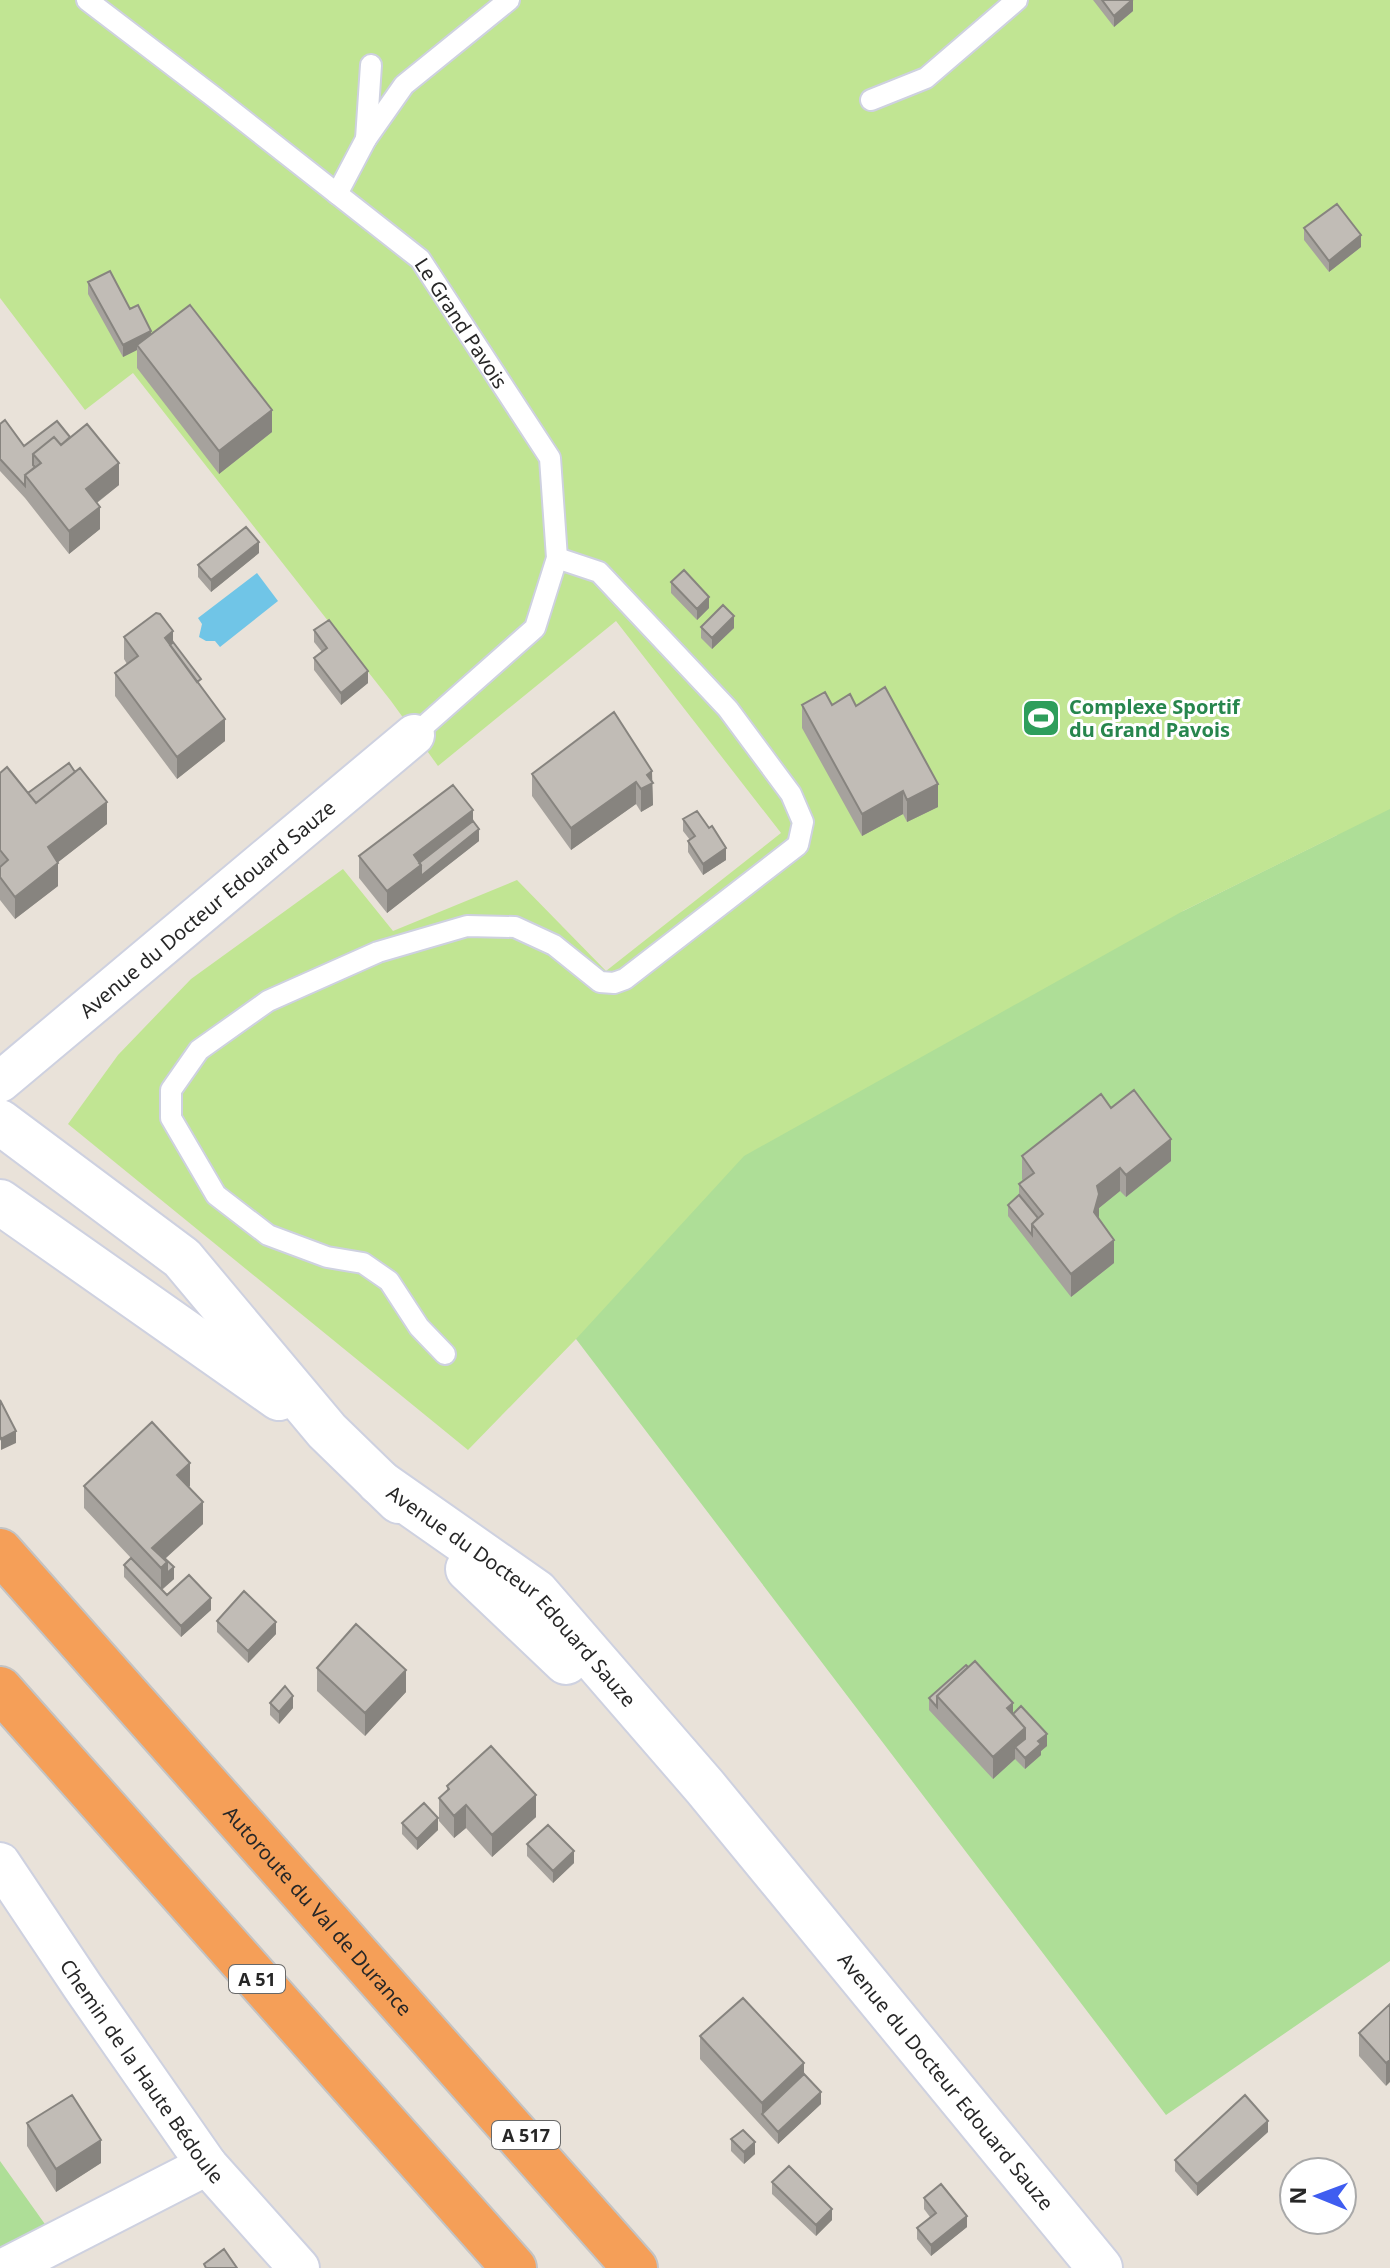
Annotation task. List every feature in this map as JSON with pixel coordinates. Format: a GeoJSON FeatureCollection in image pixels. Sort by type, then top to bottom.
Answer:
{"type":"FeatureCollection","features":[{"type":"Feature","properties":{"kind":"highway","name":"Autoroute du Val de Durance"},"geometry":{"type":"LineString","coordinates":[[0,1551],[635,2268]]}},
{"type":"Feature","properties":{"kind":"highway","name":"A 51"},"geometry":{"type":"LineString","coordinates":[[0,1689],[514,2268]]}},
{"type":"Feature","properties":{"kind":"highway","name":"A 517"},"geometry":{"type":"LineString","coordinates":[[400,2002],[651,2268]]}},
{"type":"Feature","properties":{"kind":"street","name":"Avenue du Docteur Edouard Sauze"},"geometry":{"type":"LineString","coordinates":[[0,1082],[414,735]]}},
{"type":"Feature","properties":{"kind":"street","name":"Avenue du Docteur Edouard Sauze"},"geometry":{"type":"LineString","coordinates":[[0,1122],[182,1258],[327,1431],[379,1482],[536,1592],[705,1787],[1100,2268]]}},
{"type":"Feature","properties":{"kind":"street","name":"Avenue du Docteur Edouard Sauze"},"geometry":{"type":"LineString","coordinates":[[0,1202],[327,1431]]}},
{"type":"Feature","properties":{"kind":"street","name":"Chemin de la Haute Bédoule"},"geometry":{"type":"LineString","coordinates":[[0,1863],[207,2165],[299,2268]]}},
{"type":"Feature","properties":{"kind":"street","name":"Avenue du Docteur Edouard Sauze"},"geometry":{"type":"LineString","coordinates":[[793,1894],[1062,2268]]}},
{"type":"Feature","properties":{"kind":"street"},"geometry":{"type":"LineString","coordinates":[[6,2268],[207,2165]]}},
{"type":"Feature","properties":{"kind":"lane","name":"Le Grand Pavois"},"geometry":{"type":"LineString","coordinates":[[87,0],[420,259],[550,458],[557,558],[535,628],[414,735]]}},
{"type":"Feature","properties":{"kind":"lane"},"geometry":{"type":"LineString","coordinates":[[337,194],[366,139],[404,85],[509,0]]}},
{"type":"Feature","properties":{"kind":"lane"},"geometry":{"type":"LineString","coordinates":[[871,100],[926,78],[1017,0]]}},
{"type":"Feature","properties":{"kind":"lane"},"geometry":{"type":"LineString","coordinates":[[366,139],[371,65]]}},
{"type":"Feature","properties":{"kind":"lane"},"geometry":{"type":"LineString","coordinates":[[445,1354],[419,1327],[389,1281],[363,1263],[327,1257],[268,1235],[216,1195],[171,1118],[171,1090],[199,1050],[268,1001],[378,952],[467,926],[515,927],[554,945],[600,982],[614,983],[625,979],[798,845],[803,822],[791,794],[728,709],[599,572],[557,558]]}},
{"type":"Feature","properties":{"kind":"green space","name":"Complexe Sportif du Grand Pavois"},"geometry":{"type":"Polygon","coordinates":[[[0,0],[1390,0],[1390,809],[1183,911],[744,1156],[576,1339],[468,1450],[68,1124],[118,1055],[191,979],[343,869],[393,931],[517,880],[606,971],[781,833],[616,621],[438,766],[391,701],[133,373],[85,410],[0,298],[0,0]]]}},
{"type":"Feature","properties":{"kind":"green space"},"geometry":{"type":"Polygon","coordinates":[[[1390,0],[1390,1961],[1166,2115],[576,1339],[553,1034],[1183,911],[1337,835],[1390,0]]]}},
{"type":"Feature","properties":{"kind":"green space"},"geometry":{"type":"Polygon","coordinates":[[[0,2161],[47,2227],[0,2251],[0,2161]]]}},
{"type":"Feature","properties":{"kind":"water"},"geometry":{"type":"Polygon","coordinates":[[[257,573],[278,601],[220,647],[215,641],[199,637],[202,624],[198,618],[257,573]]]}},
{"type":"Feature","properties":{"kind":"building"},"geometry":{"type":"Polygon","coordinates":[[[1102,0],[1132,0],[1114,16],[1102,0]]]}},
{"type":"Feature","properties":{"kind":"building"},"geometry":{"type":"Polygon","coordinates":[[[1337,204],[1361,235],[1329,261],[1304,228],[1337,204]]]}},
{"type":"Feature","properties":{"kind":"building"},"geometry":{"type":"Polygon","coordinates":[[[110,271],[130,309],[138,305],[151,331],[123,345],[88,282],[110,271]]]}},
{"type":"Feature","properties":{"kind":"building"},"geometry":{"type":"Polygon","coordinates":[[[190,305],[272,410],[219,451],[137,345],[190,305]]]}},
{"type":"Feature","properties":{"kind":"building"},"geometry":{"type":"Polygon","coordinates":[[[5,420],[24,446],[57,421],[70,437],[61,445],[54,437],[33,454],[35,467],[25,475],[25,486],[0,459],[0,424],[5,420]]]}},
{"type":"Feature","properties":{"kind":"building"},"geometry":{"type":"Polygon","coordinates":[[[87,424],[119,463],[86,489],[100,507],[69,531],[25,475],[41,463],[33,454],[54,437],[61,445],[87,424]]]}},
{"type":"Feature","properties":{"kind":"building"},"geometry":{"type":"Polygon","coordinates":[[[246,527],[259,542],[211,580],[198,565],[246,527]]]}},
{"type":"Feature","properties":{"kind":"building"},"geometry":{"type":"Polygon","coordinates":[[[684,570],[709,597],[697,609],[671,582],[684,570]]]}},
{"type":"Feature","properties":{"kind":"building"},"geometry":{"type":"Polygon","coordinates":[[[723,605],[734,616],[712,638],[701,627],[723,605]]]}},
{"type":"Feature","properties":{"kind":"building"},"geometry":{"type":"Polygon","coordinates":[[[156,613],[173,631],[165,638],[225,719],[177,757],[115,673],[138,656],[124,637],[156,613]]]}},
{"type":"Feature","properties":{"kind":"building"},"geometry":{"type":"Polygon","coordinates":[[[329,620],[368,671],[341,693],[314,658],[327,648],[314,630],[329,620]]]}},
{"type":"Feature","properties":{"kind":"building"},"geometry":{"type":"Polygon","coordinates":[[[173,642],[201,679],[197,682],[170,645],[173,642]]]}},
{"type":"Feature","properties":{"kind":"building"},"geometry":{"type":"Polygon","coordinates":[[[885,687],[938,784],[907,800],[903,791],[862,814],[802,705],[825,692],[832,705],[850,694],[856,706],[885,687]]]}},
{"type":"Feature","properties":{"kind":"building"},"geometry":{"type":"Polygon","coordinates":[[[614,712],[652,771],[647,775],[653,783],[641,789],[636,782],[571,828],[532,774],[614,712]]]}},
{"type":"Feature","properties":{"kind":"building"},"geometry":{"type":"Polygon","coordinates":[[[69,763],[75,772],[36,803],[28,793],[69,763]]]}},
{"type":"Feature","properties":{"kind":"building"},"geometry":{"type":"Polygon","coordinates":[[[7,767],[36,803],[80,768],[107,802],[48,847],[58,863],[15,897],[0,877],[0,867],[8,860],[0,850],[0,773],[7,767]]]}},
{"type":"Feature","properties":{"kind":"building"},"geometry":{"type":"Polygon","coordinates":[[[453,785],[473,810],[414,855],[421,865],[387,891],[359,856],[453,785]]]}},
{"type":"Feature","properties":{"kind":"building"},"geometry":{"type":"Polygon","coordinates":[[[697,811],[709,828],[712,826],[726,848],[703,864],[688,841],[695,836],[683,819],[697,811]]]}},
{"type":"Feature","properties":{"kind":"building"},"geometry":{"type":"Polygon","coordinates":[[[473,821],[479,829],[421,876],[419,863],[473,821]]]}},
{"type":"Feature","properties":{"kind":"building"},"geometry":{"type":"Polygon","coordinates":[[[1134,1090],[1171,1139],[1126,1175],[1120,1168],[1097,1186],[1099,1194],[1094,1212],[1114,1240],[1071,1274],[1032,1224],[1043,1214],[1019,1184],[1034,1173],[1022,1156],[1101,1094],[1111,1108],[1134,1090]]]}},
{"type":"Feature","properties":{"kind":"building"},"geometry":{"type":"Polygon","coordinates":[[[1019,1195],[1038,1218],[1032,1224],[1032,1235],[1008,1205],[1019,1195]]]}},
{"type":"Feature","properties":{"kind":"building"},"geometry":{"type":"Polygon","coordinates":[[[0,1400],[16,1431],[1,1439],[0,1436],[0,1400]]]}},
{"type":"Feature","properties":{"kind":"building"},"geometry":{"type":"Polygon","coordinates":[[[152,1422],[190,1463],[177,1475],[203,1502],[152,1548],[167,1562],[161,1568],[84,1486],[152,1422]]]}},
{"type":"Feature","properties":{"kind":"building"},"geometry":{"type":"Polygon","coordinates":[[[159,1553],[174,1567],[167,1573],[167,1562],[159,1553]]]}},
{"type":"Feature","properties":{"kind":"building"},"geometry":{"type":"Polygon","coordinates":[[[131,1558],[167,1595],[189,1575],[211,1598],[181,1626],[124,1565],[131,1558]]]}},
{"type":"Feature","properties":{"kind":"building"},"geometry":{"type":"Polygon","coordinates":[[[244,1591],[276,1622],[248,1651],[217,1621],[244,1591]]]}},
{"type":"Feature","properties":{"kind":"building"},"geometry":{"type":"Polygon","coordinates":[[[356,1624],[406,1670],[365,1713],[317,1668],[356,1624]]]}},
{"type":"Feature","properties":{"kind":"building"},"geometry":{"type":"Polygon","coordinates":[[[975,1661],[1013,1703],[1007,1708],[1025,1728],[993,1757],[937,1696],[975,1661]]]}},
{"type":"Feature","properties":{"kind":"building"},"geometry":{"type":"Polygon","coordinates":[[[966,1665],[968,1667],[937,1696],[937,1707],[929,1698],[966,1665]]]}},
{"type":"Feature","properties":{"kind":"building"},"geometry":{"type":"Polygon","coordinates":[[[285,1686],[293,1696],[279,1712],[270,1703],[285,1686]]]}},
{"type":"Feature","properties":{"kind":"building"},"geometry":{"type":"Polygon","coordinates":[[[1021,1706],[1047,1734],[1025,1758],[1015,1747],[1025,1739],[1025,1728],[1013,1714],[1021,1706]]]}},
{"type":"Feature","properties":{"kind":"building"},"geometry":{"type":"Polygon","coordinates":[[[491,1746],[536,1795],[492,1835],[466,1805],[454,1816],[439,1798],[449,1789],[447,1786],[491,1746]]]}},
{"type":"Feature","properties":{"kind":"building"},"geometry":{"type":"Polygon","coordinates":[[[424,1803],[438,1818],[417,1839],[402,1823],[424,1803]]]}},
{"type":"Feature","properties":{"kind":"building"},"geometry":{"type":"Polygon","coordinates":[[[548,1825],[574,1851],[553,1871],[527,1844],[548,1825]]]}},
{"type":"Feature","properties":{"kind":"building"},"geometry":{"type":"Polygon","coordinates":[[[743,1998],[804,2063],[762,2103],[700,2036],[743,1998]]]}},
{"type":"Feature","properties":{"kind":"building"},"geometry":{"type":"Polygon","coordinates":[[[1390,2004],[1390,2060],[1386,2063],[1359,2033],[1390,2004]]]}},
{"type":"Feature","properties":{"kind":"building"},"geometry":{"type":"Polygon","coordinates":[[[804,2074],[821,2092],[778,2132],[762,2114],[804,2074]]]}},
{"type":"Feature","properties":{"kind":"building"},"geometry":{"type":"Polygon","coordinates":[[[72,2095],[101,2140],[56,2169],[27,2123],[72,2095]]]}},
{"type":"Feature","properties":{"kind":"building"},"geometry":{"type":"Polygon","coordinates":[[[1245,2095],[1268,2121],[1197,2184],[1175,2160],[1245,2095]]]}},
{"type":"Feature","properties":{"kind":"building"},"geometry":{"type":"Polygon","coordinates":[[[743,2130],[755,2142],[744,2152],[731,2139],[743,2130]]]}},
{"type":"Feature","properties":{"kind":"building"},"geometry":{"type":"Polygon","coordinates":[[[789,2166],[832,2209],[816,2225],[772,2182],[789,2166]]]}},
{"type":"Feature","properties":{"kind":"building"},"geometry":{"type":"Polygon","coordinates":[[[941,2184],[967,2216],[931,2245],[917,2228],[936,2213],[924,2198],[941,2184]]]}},
{"type":"Feature","properties":{"kind":"building"},"geometry":{"type":"Polygon","coordinates":[[[224,2249],[237,2268],[206,2268],[204,2264],[224,2249]]]}},
{"type":"Feature","properties":{"kind":"place","name":"Complexe Sportif du Grand Pavois"},"geometry":{"type":"Point","coordinates":[1041,718]}}]}
